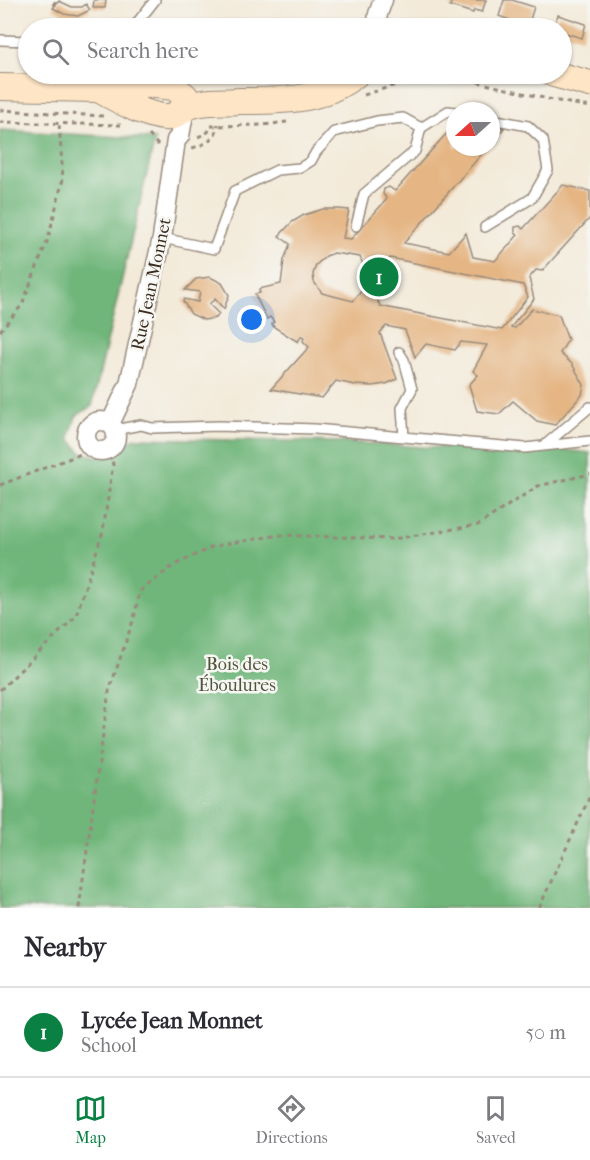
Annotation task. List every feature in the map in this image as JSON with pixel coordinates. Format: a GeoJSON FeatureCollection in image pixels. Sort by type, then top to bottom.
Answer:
{"type":"FeatureCollection","features":[{"type":"Feature","properties":{"kind":"main road"},"geometry":{"type":"LineString","coordinates":[[572,79],[590,84]]}},
{"type":"Feature","properties":{"kind":"main road"},"geometry":{"type":"LineString","coordinates":[[0,87],[98,88],[107,84]]}},
{"type":"Feature","properties":{"kind":"main road"},"geometry":{"type":"LineString","coordinates":[[115,84],[171,93]]}},
{"type":"Feature","properties":{"kind":"main road"},"geometry":{"type":"LineString","coordinates":[[146,122],[140,103],[144,90],[171,93],[277,84]]}},
{"type":"Feature","properties":{"kind":"main road"},"geometry":{"type":"LineString","coordinates":[[98,88],[146,122],[175,116],[171,93]]}},
{"type":"Feature","properties":{"kind":"street"},"geometry":{"type":"LineString","coordinates":[[377,18],[383,0]]}},
{"type":"Feature","properties":{"kind":"street","name":"Rue Jean Monnet"},"geometry":{"type":"LineString","coordinates":[[100,449],[114,443],[112,427],[129,384],[162,238],[174,145],[180,136],[171,93]]}},
{"type":"Feature","properties":{"kind":"street"},"geometry":{"type":"LineString","coordinates":[[146,122],[174,145]]}},
{"type":"Feature","properties":{"kind":"street"},"geometry":{"type":"LineString","coordinates":[[100,449],[87,442],[88,428],[101,421],[112,427]]}},
{"type":"Feature","properties":{"kind":"lane"},"geometry":{"type":"LineString","coordinates":[[141,18],[155,0]]}},
{"type":"Feature","properties":{"kind":"lane"},"geometry":{"type":"LineString","coordinates":[[0,40],[18,41]]}},
{"type":"Feature","properties":{"kind":"lane"},"geometry":{"type":"LineString","coordinates":[[356,226],[364,194],[415,151],[421,128],[446,112]]}},
{"type":"Feature","properties":{"kind":"lane"},"geometry":{"type":"LineString","coordinates":[[162,238],[214,249],[235,191],[277,170],[300,168],[311,161],[334,132],[377,121],[403,118],[421,128]]}},
{"type":"Feature","properties":{"kind":"lane"},"geometry":{"type":"LineString","coordinates":[[485,228],[532,198],[548,170],[543,140],[528,126],[500,121]]}},
{"type":"Feature","properties":{"kind":"lane"},"geometry":{"type":"LineString","coordinates":[[399,352],[404,360],[412,389],[402,408],[404,437]]}},
{"type":"Feature","properties":{"kind":"lane"},"geometry":{"type":"LineString","coordinates":[[543,447],[590,407]]}},
{"type":"Feature","properties":{"kind":"lane"},"geometry":{"type":"LineString","coordinates":[[112,427],[141,425],[152,428],[315,429],[525,448],[590,441]]}},
{"type":"Feature","properties":{"kind":"path"},"geometry":{"type":"LineString","coordinates":[[53,5],[57,0]]}},
{"type":"Feature","properties":{"kind":"path"},"geometry":{"type":"LineString","coordinates":[[489,84],[590,107]]}},
{"type":"Feature","properties":{"kind":"path"},"geometry":{"type":"LineString","coordinates":[[0,110],[104,116]]}},
{"type":"Feature","properties":{"kind":"path"},"geometry":{"type":"LineString","coordinates":[[0,122],[146,122],[157,145],[205,144],[217,133],[219,114]]}},
{"type":"Feature","properties":{"kind":"path"},"geometry":{"type":"LineString","coordinates":[[0,331],[22,305],[48,239],[63,179],[58,123]]}},
{"type":"Feature","properties":{"kind":"path"},"geometry":{"type":"LineString","coordinates":[[0,485],[100,449],[113,464],[103,531],[76,616],[0,690]]}},
{"type":"Feature","properties":{"kind":"path"},"geometry":{"type":"LineString","coordinates":[[79,908],[109,691],[134,618],[140,591],[173,566],[214,546],[279,535],[393,539],[478,525],[538,486],[590,474]]}},
{"type":"Feature","properties":{"kind":"path"},"geometry":{"type":"LineString","coordinates":[[539,908],[590,796]]}},
{"type":"Feature","properties":{"kind":"green space","name":"Bois des Éboulures"},"geometry":{"type":"Polygon","coordinates":[[[0,130],[155,139],[92,406],[76,416],[69,438],[82,453],[106,458],[135,438],[345,442],[423,447],[557,449],[590,453],[590,908],[0,908],[0,130]]]}},
{"type":"Feature","properties":{"kind":"building"},"geometry":{"type":"Polygon","coordinates":[[[94,0],[106,0],[105,8],[93,8],[94,0]]]}},
{"type":"Feature","properties":{"kind":"building"},"geometry":{"type":"Polygon","coordinates":[[[452,0],[486,0],[482,12],[474,10],[473,13],[450,6],[452,0]]]}},
{"type":"Feature","properties":{"kind":"building"},"geometry":{"type":"Polygon","coordinates":[[[504,0],[512,0],[534,7],[531,18],[499,16],[504,0]]]}},
{"type":"Feature","properties":{"kind":"building"},"geometry":{"type":"Polygon","coordinates":[[[59,1],[72,7],[82,7],[86,4],[90,10],[78,16],[64,14],[53,8],[59,1]]]}},
{"type":"Feature","properties":{"kind":"building"},"geometry":{"type":"Polygon","coordinates":[[[572,20],[586,24],[582,38],[572,35],[572,20]]]}},
{"type":"Feature","properties":{"kind":"building"},"geometry":{"type":"Polygon","coordinates":[[[446,134],[446,156],[480,156],[404,243],[449,252],[466,233],[473,257],[495,261],[518,235],[515,233],[515,227],[520,226],[523,229],[563,185],[590,191],[590,218],[542,271],[536,270],[529,278],[534,299],[511,327],[515,328],[532,309],[559,315],[568,340],[560,353],[572,364],[584,385],[582,395],[555,425],[537,421],[513,401],[499,414],[477,411],[469,385],[478,375],[473,371],[487,345],[461,342],[455,350],[426,344],[415,357],[405,330],[386,326],[380,333],[397,379],[386,384],[372,386],[336,381],[322,398],[271,389],[309,347],[303,341],[304,337],[301,336],[298,342],[274,327],[272,324],[274,322],[270,317],[267,319],[255,294],[260,293],[259,289],[281,284],[284,260],[290,244],[279,236],[292,222],[304,215],[323,209],[338,209],[349,210],[343,238],[351,239],[387,199],[383,194],[384,189],[389,187],[395,191],[446,134]],[[334,253],[326,256],[316,265],[313,274],[314,282],[322,293],[353,301],[364,288],[367,274],[360,257],[334,253]],[[390,258],[375,274],[373,289],[380,306],[502,330],[528,297],[523,285],[390,258]]]}},
{"type":"Feature","properties":{"kind":"building"},"geometry":{"type":"Polygon","coordinates":[[[210,277],[222,283],[229,295],[224,309],[215,299],[209,304],[219,314],[216,318],[204,320],[191,314],[183,301],[184,299],[198,302],[200,292],[185,290],[196,279],[210,277]]]}},
{"type":"Feature","properties":{"kind":"place","name":"Lycée Jean Monnet"},"geometry":{"type":"Point","coordinates":[379,277]}}]}
